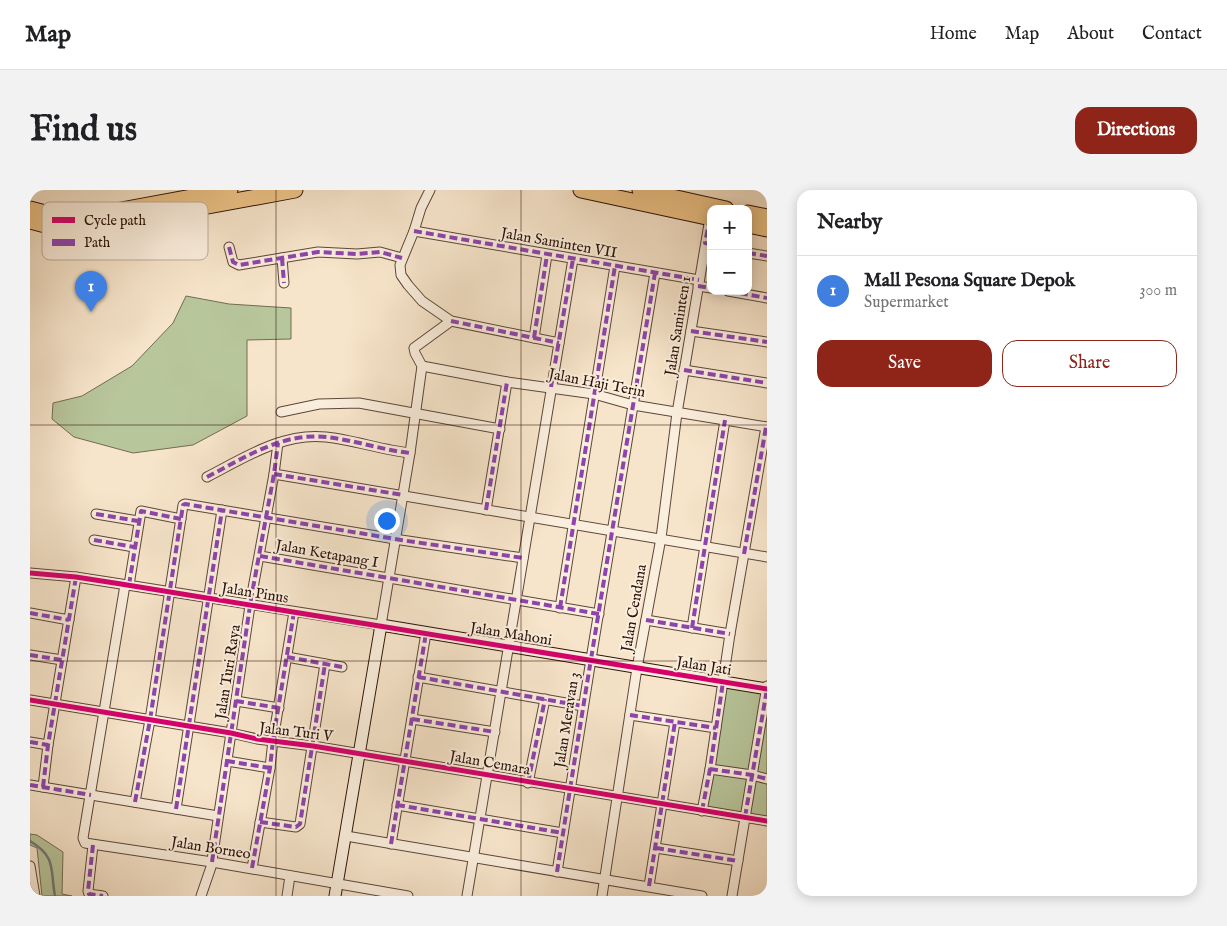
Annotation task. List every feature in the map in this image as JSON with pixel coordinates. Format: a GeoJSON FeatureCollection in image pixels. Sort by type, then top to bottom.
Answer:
{"type":"FeatureCollection","features":[{"type":"Feature","properties":{"kind":"highway"},"geometry":{"type":"LineString","coordinates":[[165,202],[230,190]]}},
{"type":"Feature","properties":{"kind":"highway"},"geometry":{"type":"LineString","coordinates":[[208,206],[295,190]]}},
{"type":"Feature","properties":{"kind":"highway"},"geometry":{"type":"LineString","coordinates":[[581,190],[707,207]]}},
{"type":"Feature","properties":{"kind":"highway"},"geometry":{"type":"LineString","coordinates":[[640,190],[662,202],[707,217]]}},
{"type":"Feature","properties":{"kind":"highway"},"geometry":{"type":"LineString","coordinates":[[752,214],[767,217]]}},
{"type":"Feature","properties":{"kind":"highway"},"geometry":{"type":"LineString","coordinates":[[752,226],[767,229]]}},
{"type":"Feature","properties":{"kind":"street"},"geometry":{"type":"LineString","coordinates":[[430,190],[421,208],[400,265],[402,275],[408,285],[422,301],[453,322],[559,343]]}},
{"type":"Feature","properties":{"kind":"street","name":"Jalan Saminten VII"},"geometry":{"type":"LineString","coordinates":[[414,231],[655,273],[707,286]]}},
{"type":"Feature","properties":{"kind":"street"},"geometry":{"type":"LineString","coordinates":[[229,247],[233,262],[239,265],[318,252],[357,254],[380,252],[402,258]]}},
{"type":"Feature","properties":{"kind":"street","name":"Jalan Saminten 1"},"geometry":{"type":"LineString","coordinates":[[677,412],[698,283],[707,248]]}},
{"type":"Feature","properties":{"kind":"street"},"geometry":{"type":"LineString","coordinates":[[752,253],[767,256]]}},
{"type":"Feature","properties":{"kind":"street"},"geometry":{"type":"LineString","coordinates":[[534,338],[547,255]]}},
{"type":"Feature","properties":{"kind":"street"},"geometry":{"type":"LineString","coordinates":[[282,258],[284,283]]}},
{"type":"Feature","properties":{"kind":"street"},"geometry":{"type":"LineString","coordinates":[[467,896],[573,259]]}},
{"type":"Feature","properties":{"kind":"street"},"geometry":{"type":"LineString","coordinates":[[560,608],[615,266]]}},
{"type":"Feature","properties":{"kind":"street","name":"Jalan Meravan 3"},"geometry":{"type":"LineString","coordinates":[[557,872],[655,273]]}},
{"type":"Feature","properties":{"kind":"street"},"geometry":{"type":"LineString","coordinates":[[750,295],[767,298]]}},
{"type":"Feature","properties":{"kind":"street"},"geometry":{"type":"LineString","coordinates":[[336,890],[390,579],[416,414],[421,364],[414,348],[453,322]]}},
{"type":"Feature","properties":{"kind":"street"},"geometry":{"type":"LineString","coordinates":[[691,331],[767,342]]}},
{"type":"Feature","properties":{"kind":"street","name":"Jalan Haji Terin"},"geometry":{"type":"LineString","coordinates":[[421,364],[507,382],[594,394],[633,405],[766,427]]}},
{"type":"Feature","properties":{"kind":"street"},"geometry":{"type":"LineString","coordinates":[[684,370],[767,383]]}},
{"type":"Feature","properties":{"kind":"street"},"geometry":{"type":"LineString","coordinates":[[486,510],[507,382]]}},
{"type":"Feature","properties":{"kind":"street"},"geometry":{"type":"LineString","coordinates":[[281,412],[319,404],[359,404],[500,429]]}},
{"type":"Feature","properties":{"kind":"street","name":"Jalan Cendana"},"geometry":{"type":"LineString","coordinates":[[602,896],[637,668],[660,538],[677,412]]}},
{"type":"Feature","properties":{"kind":"street"},"geometry":{"type":"LineString","coordinates":[[692,628],[725,420]]}},
{"type":"Feature","properties":{"kind":"street"},"geometry":{"type":"LineString","coordinates":[[702,811],[766,427]]}},
{"type":"Feature","properties":{"kind":"street"},"geometry":{"type":"LineString","coordinates":[[207,477],[262,449],[297,438],[327,437],[410,453]]}},
{"type":"Feature","properties":{"kind":"street","name":"Jalan Turi Raya"},"geometry":{"type":"LineString","coordinates":[[201,896],[212,862],[278,443]]}},
{"type":"Feature","properties":{"kind":"street"},"geometry":{"type":"LineString","coordinates":[[274,474],[767,557]]}},
{"type":"Feature","properties":{"kind":"street"},"geometry":{"type":"LineString","coordinates":[[135,802],[150,720],[183,506],[185,504],[523,558]]}},
{"type":"Feature","properties":{"kind":"street"},"geometry":{"type":"LineString","coordinates":[[91,795],[141,510],[181,519]]}},
{"type":"Feature","properties":{"kind":"street"},"geometry":{"type":"LineString","coordinates":[[176,809],[222,510]]}},
{"type":"Feature","properties":{"kind":"street"},"geometry":{"type":"LineString","coordinates":[[96,514],[138,521]]}},
{"type":"Feature","properties":{"kind":"street"},"geometry":{"type":"LineString","coordinates":[[94,540],[134,547]]}},
{"type":"Feature","properties":{"kind":"street","name":"Jalan Ketapang I"},"geometry":{"type":"LineString","coordinates":[[260,556],[599,614]]}},
{"type":"Feature","properties":{"kind":"street","name":"Jalan Pinus"},"geometry":{"type":"LineString","coordinates":[[30,573],[76,577],[381,625]]}},
{"type":"Feature","properties":{"kind":"street"},"geometry":{"type":"LineString","coordinates":[[43,787],[48,744],[76,577]]}},
{"type":"Feature","properties":{"kind":"street"},"geometry":{"type":"LineString","coordinates":[[252,868],[270,768],[294,612]]}},
{"type":"Feature","properties":{"kind":"street"},"geometry":{"type":"LineString","coordinates":[[30,613],[69,620]]}},
{"type":"Feature","properties":{"kind":"street"},"geometry":{"type":"LineString","coordinates":[[646,620],[730,634]]}},
{"type":"Feature","properties":{"kind":"street","name":"Jalan Mahoni"},"geometry":{"type":"LineString","coordinates":[[381,625],[637,668]]}},
{"type":"Feature","properties":{"kind":"street"},"geometry":{"type":"LineString","coordinates":[[391,844],[426,633]]}},
{"type":"Feature","properties":{"kind":"street"},"geometry":{"type":"LineString","coordinates":[[30,655],[62,660]]}},
{"type":"Feature","properties":{"kind":"street"},"geometry":{"type":"LineString","coordinates":[[287,657],[342,667]]}},
{"type":"Feature","properties":{"kind":"street"},"geometry":{"type":"LineString","coordinates":[[260,822],[296,827],[300,824],[325,664]]}},
{"type":"Feature","properties":{"kind":"street","name":"Jalan Jati"},"geometry":{"type":"LineString","coordinates":[[637,668],[767,688]]}},
{"type":"Feature","properties":{"kind":"street"},"geometry":{"type":"LineString","coordinates":[[418,677],[583,706]]}},
{"type":"Feature","properties":{"kind":"street"},"geometry":{"type":"LineString","coordinates":[[732,896],[767,688]]}},
{"type":"Feature","properties":{"kind":"street"},"geometry":{"type":"LineString","coordinates":[[528,783],[545,698]]}},
{"type":"Feature","properties":{"kind":"street","name":"Jalan Turi V"},"geometry":{"type":"LineString","coordinates":[[30,700],[231,733],[257,740],[273,740],[359,753]]}},
{"type":"Feature","properties":{"kind":"street"},"geometry":{"type":"LineString","coordinates":[[236,701],[279,708]]}},
{"type":"Feature","properties":{"kind":"street"},"geometry":{"type":"LineString","coordinates":[[630,714],[716,728]]}},
{"type":"Feature","properties":{"kind":"street"},"geometry":{"type":"LineString","coordinates":[[412,719],[495,732]]}},
{"type":"Feature","properties":{"kind":"street"},"geometry":{"type":"LineString","coordinates":[[649,886],[675,722]]}},
{"type":"Feature","properties":{"kind":"street"},"geometry":{"type":"LineString","coordinates":[[30,742],[48,744]]}},
{"type":"Feature","properties":{"kind":"street","name":"Jalan Cemara"},"geometry":{"type":"LineString","coordinates":[[359,753],[528,783],[767,821]]}},
{"type":"Feature","properties":{"kind":"street"},"geometry":{"type":"LineString","coordinates":[[227,761],[270,768]]}},
{"type":"Feature","properties":{"kind":"street"},"geometry":{"type":"LineString","coordinates":[[710,769],[752,775],[767,780]]}},
{"type":"Feature","properties":{"kind":"street"},"geometry":{"type":"LineString","coordinates":[[30,785],[218,816]]}},
{"type":"Feature","properties":{"kind":"street","name":"Jalan Borneo"},"geometry":{"type":"LineString","coordinates":[[91,795],[83,838],[85,843],[252,868],[290,876],[336,890],[408,896]]}},
{"type":"Feature","properties":{"kind":"street"},"geometry":{"type":"LineString","coordinates":[[396,806],[480,818],[563,833]]}},
{"type":"Feature","properties":{"kind":"street"},"geometry":{"type":"LineString","coordinates":[[346,836],[702,896]]}},
{"type":"Feature","properties":{"kind":"street"},"geometry":{"type":"LineString","coordinates":[[93,845],[89,894],[102,896]]}},
{"type":"Feature","properties":{"kind":"street"},"geometry":{"type":"LineString","coordinates":[[656,848],[738,861]]}},
{"type":"Feature","properties":{"kind":"street"},"geometry":{"type":"LineString","coordinates":[[30,866],[34,895]]}},
{"type":"Feature","properties":{"kind":"street"},"geometry":{"type":"LineString","coordinates":[[287,896],[290,876]]}},
{"type":"Feature","properties":{"kind":"green space"},"geometry":{"type":"Polygon","coordinates":[[[186,296],[229,304],[291,308],[291,339],[247,340],[247,416],[193,445],[133,453],[74,437],[52,419],[53,403],[82,396],[132,366],[173,323],[186,296]]]}},
{"type":"Feature","properties":{"kind":"green space"},"geometry":{"type":"Polygon","coordinates":[[[723,682],[767,689],[767,821],[702,811],[723,682]]]}},
{"type":"Feature","properties":{"kind":"green space"},"geometry":{"type":"Polygon","coordinates":[[[30,834],[37,835],[63,852],[62,894],[72,896],[42,896],[37,848],[30,845],[30,834]]]}},
{"type":"Feature","properties":{"kind":"waterway"},"geometry":{"type":"LineString","coordinates":[[30,841],[45,853],[51,865],[55,896]]}},
{"type":"Feature","properties":{"kind":"marked path"},"geometry":{"type":"LineString","coordinates":[[414,231],[699,280]]}},
{"type":"Feature","properties":{"kind":"marked path"},"geometry":{"type":"LineString","coordinates":[[707,233],[705,243],[707,243]]}},
{"type":"Feature","properties":{"kind":"marked path"},"geometry":{"type":"LineString","coordinates":[[229,247],[233,262],[239,265],[318,252],[357,254],[380,252],[402,258]]}},
{"type":"Feature","properties":{"kind":"marked path"},"geometry":{"type":"LineString","coordinates":[[752,254],[767,256]]}},
{"type":"Feature","properties":{"kind":"marked path"},"geometry":{"type":"LineString","coordinates":[[534,338],[547,255]]}},
{"type":"Feature","properties":{"kind":"marked path"},"geometry":{"type":"LineString","coordinates":[[282,258],[284,283]]}},
{"type":"Feature","properties":{"kind":"marked path"},"geometry":{"type":"LineString","coordinates":[[551,387],[573,259]]}},
{"type":"Feature","properties":{"kind":"marked path"},"geometry":{"type":"LineString","coordinates":[[560,608],[615,266]]}},
{"type":"Feature","properties":{"kind":"marked path"},"geometry":{"type":"LineString","coordinates":[[557,872],[655,273]]}},
{"type":"Feature","properties":{"kind":"marked path"},"geometry":{"type":"LineString","coordinates":[[698,286],[707,287]]}},
{"type":"Feature","properties":{"kind":"marked path"},"geometry":{"type":"LineString","coordinates":[[750,295],[767,298]]}},
{"type":"Feature","properties":{"kind":"marked path"},"geometry":{"type":"LineString","coordinates":[[451,321],[559,343]]}},
{"type":"Feature","properties":{"kind":"marked path"},"geometry":{"type":"LineString","coordinates":[[691,331],[767,342]]}},
{"type":"Feature","properties":{"kind":"marked path"},"geometry":{"type":"LineString","coordinates":[[684,370],[767,383]]}},
{"type":"Feature","properties":{"kind":"marked path"},"geometry":{"type":"LineString","coordinates":[[486,510],[507,382]]}},
{"type":"Feature","properties":{"kind":"marked path"},"geometry":{"type":"LineString","coordinates":[[692,628],[725,420]]}},
{"type":"Feature","properties":{"kind":"marked path"},"geometry":{"type":"LineString","coordinates":[[744,554],[766,427]]}},
{"type":"Feature","properties":{"kind":"marked path"},"geometry":{"type":"LineString","coordinates":[[207,477],[264,448],[294,438],[337,438],[410,453]]}},
{"type":"Feature","properties":{"kind":"marked path"},"geometry":{"type":"LineString","coordinates":[[212,862],[251,599],[278,443]]}},
{"type":"Feature","properties":{"kind":"marked path"},"geometry":{"type":"LineString","coordinates":[[274,474],[403,495]]}},
{"type":"Feature","properties":{"kind":"marked path"},"geometry":{"type":"LineString","coordinates":[[135,802],[150,720],[183,505],[523,558]]}},
{"type":"Feature","properties":{"kind":"marked path"},"geometry":{"type":"LineString","coordinates":[[176,809],[222,510]]}},
{"type":"Feature","properties":{"kind":"marked path"},"geometry":{"type":"LineString","coordinates":[[129,585],[141,511],[181,519]]}},
{"type":"Feature","properties":{"kind":"marked path"},"geometry":{"type":"LineString","coordinates":[[96,514],[138,521]]}},
{"type":"Feature","properties":{"kind":"marked path"},"geometry":{"type":"LineString","coordinates":[[94,540],[134,547]]}},
{"type":"Feature","properties":{"kind":"marked path"},"geometry":{"type":"LineString","coordinates":[[260,556],[599,614]]}},
{"type":"Feature","properties":{"kind":"marked path"},"geometry":{"type":"LineString","coordinates":[[43,787],[48,745],[76,577]]}},
{"type":"Feature","properties":{"kind":"marked path"},"geometry":{"type":"LineString","coordinates":[[252,868],[270,768],[294,612]]}},
{"type":"Feature","properties":{"kind":"marked path"},"geometry":{"type":"LineString","coordinates":[[30,613],[69,620]]}},
{"type":"Feature","properties":{"kind":"marked path"},"geometry":{"type":"LineString","coordinates":[[646,620],[730,634]]}},
{"type":"Feature","properties":{"kind":"marked path"},"geometry":{"type":"LineString","coordinates":[[391,844],[426,633]]}},
{"type":"Feature","properties":{"kind":"marked path"},"geometry":{"type":"LineString","coordinates":[[30,655],[62,660]]}},
{"type":"Feature","properties":{"kind":"marked path"},"geometry":{"type":"LineString","coordinates":[[287,657],[342,667]]}},
{"type":"Feature","properties":{"kind":"marked path"},"geometry":{"type":"LineString","coordinates":[[260,822],[296,827],[300,824],[325,664]]}},
{"type":"Feature","properties":{"kind":"marked path"},"geometry":{"type":"LineString","coordinates":[[418,677],[583,706]]}},
{"type":"Feature","properties":{"kind":"marked path"},"geometry":{"type":"LineString","coordinates":[[702,811],[723,682]]}},
{"type":"Feature","properties":{"kind":"marked path"},"geometry":{"type":"LineString","coordinates":[[745,817],[767,689]]}},
{"type":"Feature","properties":{"kind":"marked path"},"geometry":{"type":"LineString","coordinates":[[528,783],[545,699]]}},
{"type":"Feature","properties":{"kind":"marked path"},"geometry":{"type":"LineString","coordinates":[[236,701],[279,708]]}},
{"type":"Feature","properties":{"kind":"marked path"},"geometry":{"type":"LineString","coordinates":[[630,715],[716,728]]}},
{"type":"Feature","properties":{"kind":"marked path"},"geometry":{"type":"LineString","coordinates":[[412,719],[495,732]]}},
{"type":"Feature","properties":{"kind":"marked path"},"geometry":{"type":"LineString","coordinates":[[649,886],[675,722]]}},
{"type":"Feature","properties":{"kind":"marked path"},"geometry":{"type":"LineString","coordinates":[[30,742],[48,745]]}},
{"type":"Feature","properties":{"kind":"marked path"},"geometry":{"type":"LineString","coordinates":[[227,761],[270,768]]}},
{"type":"Feature","properties":{"kind":"marked path"},"geometry":{"type":"LineString","coordinates":[[710,769],[767,779]]}},
{"type":"Feature","properties":{"kind":"marked path"},"geometry":{"type":"LineString","coordinates":[[30,785],[91,795]]}},
{"type":"Feature","properties":{"kind":"marked path"},"geometry":{"type":"LineString","coordinates":[[397,805],[563,833]]}},
{"type":"Feature","properties":{"kind":"marked path"},"geometry":{"type":"LineString","coordinates":[[93,845],[88,891],[89,894],[103,896]]}},
{"type":"Feature","properties":{"kind":"marked path"},"geometry":{"type":"LineString","coordinates":[[656,848],[738,861]]}},
{"type":"Feature","properties":{"kind":"cycle path"},"geometry":{"type":"LineString","coordinates":[[30,573],[76,577],[121,584],[767,689]]}},
{"type":"Feature","properties":{"kind":"cycle path"},"geometry":{"type":"LineString","coordinates":[[30,700],[231,733],[257,739],[313,746],[767,821]]}},
{"type":"Feature","properties":{"kind":"place","name":"Mall Pesona Square Depok"},"geometry":{"type":"Point","coordinates":[91,312]}}]}
